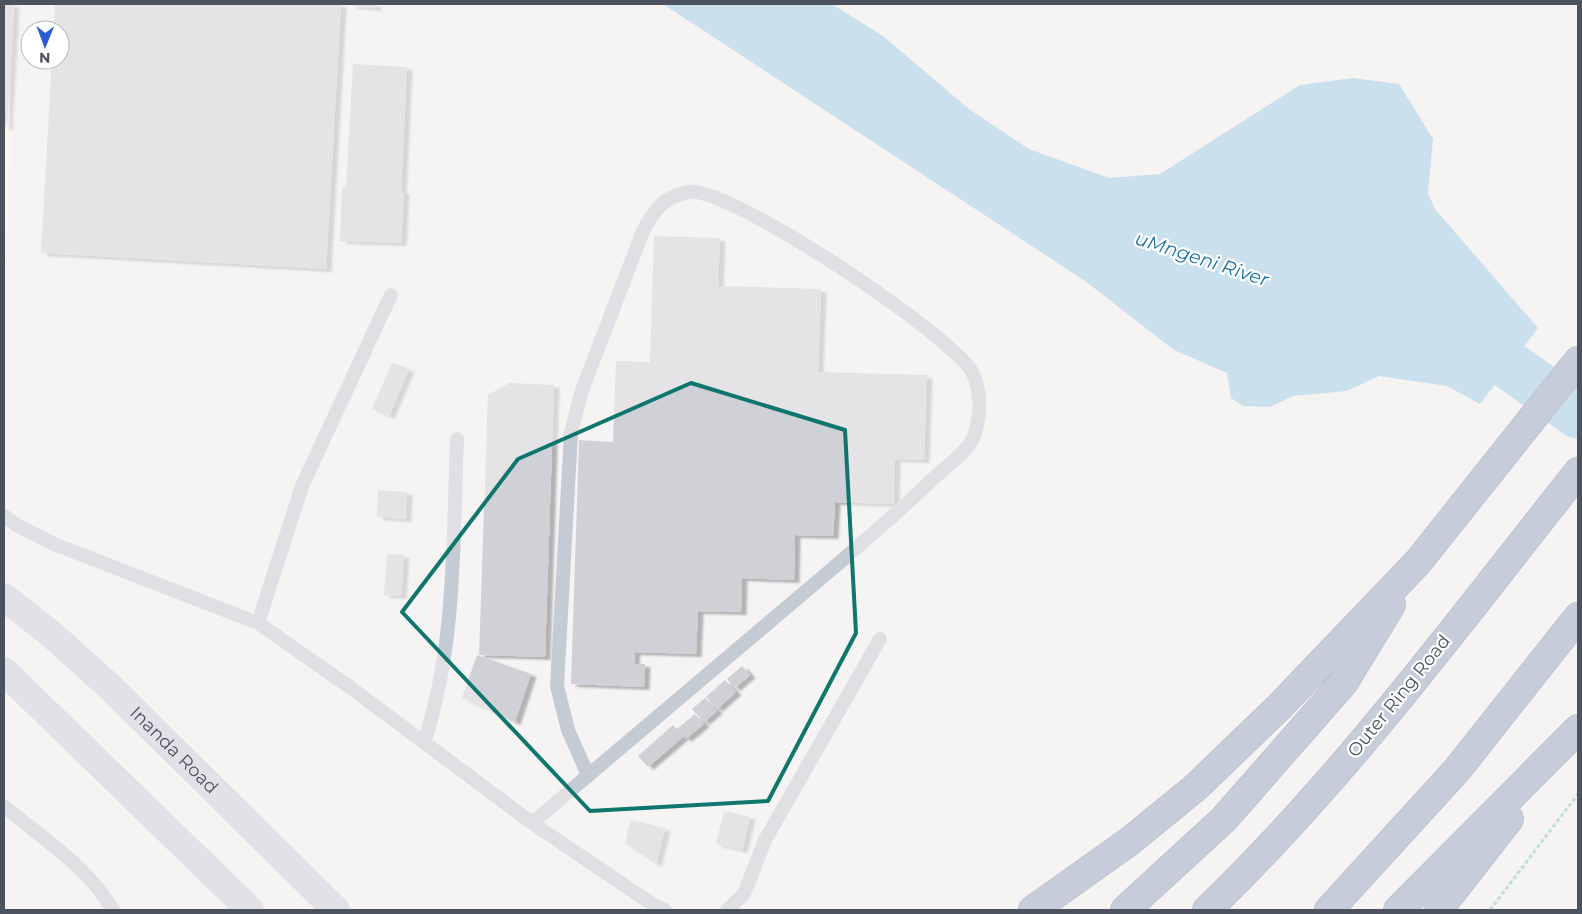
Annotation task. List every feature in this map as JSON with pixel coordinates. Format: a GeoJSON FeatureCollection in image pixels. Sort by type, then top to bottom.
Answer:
{"type":"FeatureCollection","features":[{"type":"Feature","properties":{"kind":"highway"},"geometry":{"type":"LineString","coordinates":[[1033,910],[1130,841],[1196,788],[1278,708],[1418,562],[1578,361]]}},
{"type":"Feature","properties":{"kind":"highway","name":"Outer Ring Road"},"geometry":{"type":"LineString","coordinates":[[1207,910],[1258,861],[1385,715],[1578,472]]}},
{"type":"Feature","properties":{"kind":"highway"},"geometry":{"type":"LineString","coordinates":[[1125,910],[1224,819],[1344,682],[1418,562]]}},
{"type":"Feature","properties":{"kind":"highway"},"geometry":{"type":"LineString","coordinates":[[1329,910],[1456,771],[1578,617]]}},
{"type":"Feature","properties":{"kind":"highway"},"geometry":{"type":"LineString","coordinates":[[1438,910],[1506,811],[1578,729]]}},
{"type":"Feature","properties":{"kind":"highway"},"geometry":{"type":"LineString","coordinates":[[1398,910],[1506,811],[1578,735]]}},
{"type":"Feature","properties":{"kind":"main road","name":"Inanda Road"},"geometry":{"type":"LineString","coordinates":[[4,597],[51,634],[109,686],[336,910]]}},
{"type":"Feature","properties":{"kind":"main road"},"geometry":{"type":"LineString","coordinates":[[4,671],[250,910]]}},
{"type":"Feature","properties":{"kind":"lane"},"geometry":{"type":"LineString","coordinates":[[532,823],[588,776],[894,516],[971,443],[978,418],[979,394],[972,372],[942,342],[876,292],[796,239],[712,195],[691,191],[667,198],[653,212],[643,231],[581,393],[571,433],[557,686],[568,730],[588,776]]}},
{"type":"Feature","properties":{"kind":"lane"},"geometry":{"type":"LineString","coordinates":[[258,623],[302,486],[391,295]]}},
{"type":"Feature","properties":{"kind":"lane"},"geometry":{"type":"LineString","coordinates":[[424,743],[442,677],[454,537],[457,439]]}},
{"type":"Feature","properties":{"kind":"lane"},"geometry":{"type":"LineString","coordinates":[[4,516],[18,526],[54,544],[258,623],[532,823],[652,904],[665,910]]}},
{"type":"Feature","properties":{"kind":"lane"},"geometry":{"type":"LineString","coordinates":[[726,910],[744,894],[765,840],[880,638]]}},
{"type":"Feature","properties":{"kind":"lane"},"geometry":{"type":"LineString","coordinates":[[4,806],[79,868],[105,897],[113,910]]}},
{"type":"Feature","properties":{"kind":"path"},"geometry":{"type":"LineString","coordinates":[[1490,910],[1578,794]]}},
{"type":"Feature","properties":{"kind":"highlighted area"},"geometry":{"type":"Polygon","coordinates":[[[691,383],[845,430],[856,633],[768,801],[590,811],[402,612],[518,459],[691,383]]]}},
{"type":"Feature","properties":{"kind":"shaded area"},"geometry":{"type":"Polygon","coordinates":[[[4,4],[19,4],[6,262],[4,262],[4,4]]]}},
{"type":"Feature","properties":{"kind":"water"},"geometry":{"type":"Polygon","coordinates":[[[663,4],[832,4],[883,36],[969,109],[1029,149],[1109,178],[1160,174],[1300,85],[1353,78],[1399,84],[1433,139],[1428,193],[1435,209],[1538,328],[1480,404],[1447,386],[1379,376],[1347,391],[1293,396],[1270,407],[1243,406],[1231,398],[1227,373],[1174,350],[1085,281],[663,4]]]}},
{"type":"Feature","properties":{"kind":"building"},"geometry":{"type":"Polygon","coordinates":[[[4,4],[14,4],[7,127],[4,126],[4,4]]]}},
{"type":"Feature","properties":{"kind":"building"},"geometry":{"type":"Polygon","coordinates":[[[55,4],[341,4],[326,269],[41,253],[51,70],[70,70],[70,20],[54,20],[55,4]]]}},
{"type":"Feature","properties":{"kind":"building"},"geometry":{"type":"Polygon","coordinates":[[[352,4],[376,4],[376,8],[352,6],[352,4]]]}},
{"type":"Feature","properties":{"kind":"building"},"geometry":{"type":"Polygon","coordinates":[[[353,64],[407,67],[401,191],[404,191],[401,243],[340,241],[342,187],[346,187],[353,64]]]}},
{"type":"Feature","properties":{"kind":"building"},"geometry":{"type":"Polygon","coordinates":[[[654,236],[720,238],[718,286],[821,289],[818,372],[927,375],[924,460],[895,459],[894,504],[835,502],[833,536],[795,535],[794,580],[742,578],[741,612],[698,611],[696,654],[635,652],[634,664],[645,664],[644,687],[571,684],[579,440],[613,442],[616,361],[650,362],[654,236]]]}},
{"type":"Feature","properties":{"kind":"building"},"geometry":{"type":"Polygon","coordinates":[[[392,363],[409,369],[389,416],[372,409],[392,363]]]}},
{"type":"Feature","properties":{"kind":"building"},"geometry":{"type":"Polygon","coordinates":[[[509,383],[554,385],[545,657],[479,655],[488,395],[509,383]]]}},
{"type":"Feature","properties":{"kind":"building"},"geometry":{"type":"Polygon","coordinates":[[[378,490],[407,492],[406,519],[377,517],[378,490]]]}},
{"type":"Feature","properties":{"kind":"building"},"geometry":{"type":"Polygon","coordinates":[[[387,554],[404,555],[401,596],[384,595],[387,554]]]}},
{"type":"Feature","properties":{"kind":"building"},"geometry":{"type":"Polygon","coordinates":[[[477,655],[531,674],[515,722],[462,698],[477,655]]]}},
{"type":"Feature","properties":{"kind":"building"},"geometry":{"type":"Polygon","coordinates":[[[742,666],[750,675],[735,688],[727,679],[742,666]]]}},
{"type":"Feature","properties":{"kind":"building"},"geometry":{"type":"Polygon","coordinates":[[[725,680],[736,692],[717,709],[706,697],[725,680]]]}},
{"type":"Feature","properties":{"kind":"building"},"geometry":{"type":"Polygon","coordinates":[[[705,698],[717,711],[704,722],[692,709],[705,698]]]}},
{"type":"Feature","properties":{"kind":"building"},"geometry":{"type":"Polygon","coordinates":[[[695,714],[704,724],[686,739],[684,736],[648,767],[638,756],[673,725],[681,734],[677,729],[695,714]]]}},
{"type":"Feature","properties":{"kind":"building"},"geometry":{"type":"Polygon","coordinates":[[[724,811],[750,817],[742,850],[716,844],[724,811]]]}},
{"type":"Feature","properties":{"kind":"building"},"geometry":{"type":"Polygon","coordinates":[[[631,820],[665,828],[656,864],[625,843],[631,820]]]}},
{"type":"Feature","properties":{"kind":"waterway","name":"uMngeni River"},"geometry":{"type":"LineString","coordinates":[[1450,336],[1482,346],[1578,414]]}}]}
